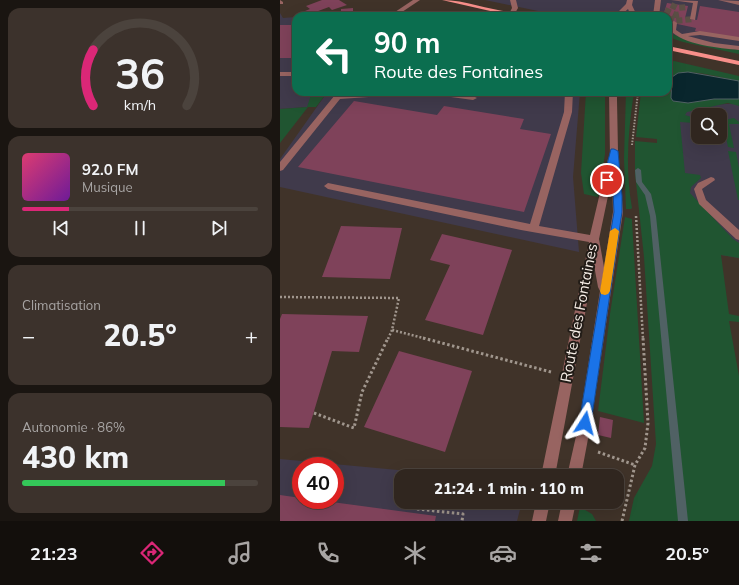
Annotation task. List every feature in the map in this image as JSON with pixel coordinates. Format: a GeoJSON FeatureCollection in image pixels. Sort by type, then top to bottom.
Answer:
{"type":"FeatureCollection","features":[{"type":"Feature","properties":{"kind":"main road"},"geometry":{"type":"LineString","coordinates":[[445,0],[499,12]]}},
{"type":"Feature","properties":{"kind":"main road"},"geometry":{"type":"LineString","coordinates":[[672,49],[739,63]]}},
{"type":"Feature","properties":{"kind":"street"},"geometry":{"type":"LineString","coordinates":[[398,12],[417,0]]}},
{"type":"Feature","properties":{"kind":"street"},"geometry":{"type":"LineString","coordinates":[[513,0],[515,8],[514,12]]}},
{"type":"Feature","properties":{"kind":"street"},"geometry":{"type":"LineString","coordinates":[[721,0],[739,3]]}},
{"type":"Feature","properties":{"kind":"street"},"geometry":{"type":"LineString","coordinates":[[677,2],[696,2],[691,13]]}},
{"type":"Feature","properties":{"kind":"street"},"geometry":{"type":"LineString","coordinates":[[621,12],[630,3]]}},
{"type":"Feature","properties":{"kind":"street"},"geometry":{"type":"LineString","coordinates":[[672,23],[673,30],[678,35],[693,40],[739,48]]}},
{"type":"Feature","properties":{"kind":"street"},"geometry":{"type":"LineString","coordinates":[[678,35],[700,33],[738,41]]}},
{"type":"Feature","properties":{"kind":"street"},"geometry":{"type":"LineString","coordinates":[[693,40],[718,36]]}},
{"type":"Feature","properties":{"kind":"street"},"geometry":{"type":"LineString","coordinates":[[710,43],[738,41]]}},
{"type":"Feature","properties":{"kind":"street"},"geometry":{"type":"LineString","coordinates":[[725,46],[738,41]]}},
{"type":"Feature","properties":{"kind":"street"},"geometry":{"type":"LineString","coordinates":[[280,74],[292,74]]}},
{"type":"Feature","properties":{"kind":"street"},"geometry":{"type":"LineString","coordinates":[[280,168],[337,96]]}},
{"type":"Feature","properties":{"kind":"street"},"geometry":{"type":"LineString","coordinates":[[350,96],[367,96]]}},
{"type":"Feature","properties":{"kind":"street"},"geometry":{"type":"LineString","coordinates":[[458,96],[473,98]]}},
{"type":"Feature","properties":{"kind":"street"},"geometry":{"type":"LineString","coordinates":[[534,228],[568,112],[569,96]]}},
{"type":"Feature","properties":{"kind":"street","name":"Route des Fontaines"},"geometry":{"type":"LineString","coordinates":[[575,469],[618,212],[614,151],[615,103],[614,96]]}},
{"type":"Feature","properties":{"kind":"street","name":"Route des Fontaines"},"geometry":{"type":"LineString","coordinates":[[615,103],[618,96]]}},
{"type":"Feature","properties":{"kind":"street","name":"Route des Fontaines"},"geometry":{"type":"LineString","coordinates":[[549,469],[594,239],[614,151]]}},
{"type":"Feature","properties":{"kind":"street"},"geometry":{"type":"LineString","coordinates":[[711,180],[701,185],[698,189],[700,198],[738,236]]}},
{"type":"Feature","properties":{"kind":"street"},"geometry":{"type":"LineString","coordinates":[[328,186],[594,239],[605,292]]}},
{"type":"Feature","properties":{"kind":"street"},"geometry":{"type":"LineString","coordinates":[[539,521],[542,509]]}},
{"type":"Feature","properties":{"kind":"street"},"geometry":{"type":"LineString","coordinates":[[565,521],[568,509]]}},
{"type":"Feature","properties":{"kind":"path"},"geometry":{"type":"LineString","coordinates":[[632,146],[638,96]]}},
{"type":"Feature","properties":{"kind":"path"},"geometry":{"type":"LineString","coordinates":[[622,521],[635,465],[645,448],[648,423],[636,214]]}},
{"type":"Feature","properties":{"kind":"path"},"geometry":{"type":"LineString","coordinates":[[280,297],[399,298],[392,330],[362,392],[354,428],[314,413]]}},
{"type":"Feature","properties":{"kind":"path"},"geometry":{"type":"LineString","coordinates":[[392,330],[557,374]]}},
{"type":"Feature","properties":{"kind":"path"},"geometry":{"type":"LineString","coordinates":[[580,446],[635,465]]}},
{"type":"Feature","properties":{"kind":"path"},"geometry":{"type":"LineString","coordinates":[[417,509],[463,514],[462,521]]}},
{"type":"Feature","properties":{"kind":"shaded area"},"geometry":{"type":"Polygon","coordinates":[[[485,0],[739,0],[739,53],[672,37],[672,12],[543,12],[485,0]]]}},
{"type":"Feature","properties":{"kind":"shaded area"},"geometry":{"type":"Polygon","coordinates":[[[280,13],[283,18],[292,17],[292,96],[311,96],[308,107],[280,109],[280,13]]]}},
{"type":"Feature","properties":{"kind":"shaded area"},"geometry":{"type":"Polygon","coordinates":[[[325,96],[580,96],[573,177],[579,252],[280,187],[280,159],[325,96]]]}},
{"type":"Feature","properties":{"kind":"shaded area"},"geometry":{"type":"Polygon","coordinates":[[[739,103],[739,258],[709,253],[657,143],[660,109],[739,103]]]}},
{"type":"Feature","properties":{"kind":"shaded area"},"geometry":{"type":"Polygon","coordinates":[[[280,459],[292,460],[292,509],[344,509],[344,465],[394,470],[394,509],[520,509],[517,521],[280,521],[280,459]]]}},
{"type":"Feature","properties":{"kind":"green space"},"geometry":{"type":"Polygon","coordinates":[[[672,34],[684,39],[739,50],[739,54],[672,38],[672,34]]]}},
{"type":"Feature","properties":{"kind":"green space"},"geometry":{"type":"Polygon","coordinates":[[[672,61],[674,61],[739,76],[739,81],[695,73],[678,74],[672,77],[672,61]]]}},
{"type":"Feature","properties":{"kind":"green space"},"geometry":{"type":"Polygon","coordinates":[[[311,96],[324,96],[316,107],[308,107],[280,143],[280,109],[307,107],[311,96]]]}},
{"type":"Feature","properties":{"kind":"green space"},"geometry":{"type":"Polygon","coordinates":[[[586,96],[605,96],[605,154],[598,197],[584,194],[581,173],[586,96]]]}},
{"type":"Feature","properties":{"kind":"green space"},"geometry":{"type":"Polygon","coordinates":[[[626,96],[633,96],[628,150],[631,209],[626,209],[624,158],[626,96]]]}},
{"type":"Feature","properties":{"kind":"green space"},"geometry":{"type":"Polygon","coordinates":[[[641,96],[671,96],[671,98],[688,103],[714,99],[739,99],[739,106],[728,103],[705,108],[691,108],[691,111],[687,112],[685,115],[691,117],[691,123],[680,122],[685,173],[700,175],[701,178],[691,187],[690,193],[733,239],[739,243],[739,258],[721,255],[729,314],[739,316],[739,322],[729,321],[739,376],[739,521],[629,521],[634,498],[652,466],[656,444],[644,257],[635,173],[635,141],[657,143],[657,139],[636,137],[641,96]]]}},
{"type":"Feature","properties":{"kind":"green space"},"geometry":{"type":"Polygon","coordinates":[[[734,118],[739,122],[739,124],[729,124],[734,148],[728,147],[727,120],[734,118]]]}},
{"type":"Feature","properties":{"kind":"green space"},"geometry":{"type":"Polygon","coordinates":[[[728,151],[736,152],[739,168],[739,200],[738,200],[728,151]]]}},
{"type":"Feature","properties":{"kind":"green space"},"geometry":{"type":"Polygon","coordinates":[[[625,217],[632,219],[644,423],[598,411],[610,314],[625,217]]]}},
{"type":"Feature","properties":{"kind":"green space"},"geometry":{"type":"Polygon","coordinates":[[[580,509],[583,509],[592,514],[596,521],[577,521],[580,509]]]}},
{"type":"Feature","properties":{"kind":"water"},"geometry":{"type":"Polygon","coordinates":[[[688,72],[739,81],[739,99],[714,99],[688,103],[673,101],[671,98],[672,77],[678,73],[688,72]]]}},
{"type":"Feature","properties":{"kind":"building"},"geometry":{"type":"Polygon","coordinates":[[[322,0],[339,0],[347,5],[332,10],[329,7],[315,12],[305,11],[310,9],[306,6],[322,0]]]}},
{"type":"Feature","properties":{"kind":"building"},"geometry":{"type":"Polygon","coordinates":[[[667,3],[688,6],[685,18],[697,20],[700,6],[739,12],[739,38],[695,31],[696,28],[672,23],[672,12],[664,12],[667,3]]]}},
{"type":"Feature","properties":{"kind":"building"},"geometry":{"type":"Polygon","coordinates":[[[353,8],[353,12],[341,12],[341,9],[353,8]]]}},
{"type":"Feature","properties":{"kind":"building"},"geometry":{"type":"Polygon","coordinates":[[[280,25],[292,25],[292,58],[280,58],[280,25]]]}},
{"type":"Feature","properties":{"kind":"building"},"geometry":{"type":"Polygon","coordinates":[[[354,101],[437,115],[444,106],[524,119],[520,129],[551,134],[524,212],[298,167],[354,101]]]}},
{"type":"Feature","properties":{"kind":"building"},"geometry":{"type":"Polygon","coordinates":[[[341,226],[402,228],[390,279],[322,277],[341,226]]]}},
{"type":"Feature","properties":{"kind":"building"},"geometry":{"type":"Polygon","coordinates":[[[442,234],[512,250],[483,335],[425,320],[450,265],[430,260],[442,234]]]}},
{"type":"Feature","properties":{"kind":"building"},"geometry":{"type":"Polygon","coordinates":[[[282,314],[368,316],[359,352],[332,351],[309,428],[280,427],[280,319],[282,314]]]}},
{"type":"Feature","properties":{"kind":"building"},"geometry":{"type":"Polygon","coordinates":[[[399,351],[472,371],[445,452],[364,427],[399,351]]]}},
{"type":"Feature","properties":{"kind":"building"},"geometry":{"type":"Polygon","coordinates":[[[600,417],[613,420],[611,438],[598,435],[600,417]]]}},
{"type":"Feature","properties":{"kind":"building"},"geometry":{"type":"Polygon","coordinates":[[[280,495],[292,497],[292,509],[344,509],[344,504],[436,516],[435,521],[280,521],[280,495]]]}},
{"type":"Feature","properties":{"kind":"waterway"},"geometry":{"type":"LineString","coordinates":[[638,170],[639,182],[648,194],[653,216],[683,521]]}},
{"type":"Feature","properties":{"kind":"tunnel"},"geometry":{"type":"LineString","coordinates":[[671,5],[677,8],[688,7]]}},
{"type":"Feature","properties":{"kind":"tunnel"},"geometry":{"type":"LineString","coordinates":[[665,10],[669,12]]}},
{"type":"Feature","properties":{"kind":"tunnel"},"geometry":{"type":"LineString","coordinates":[[672,13],[676,15],[681,14]]}},
{"type":"Feature","properties":{"kind":"tunnel"},"geometry":{"type":"LineString","coordinates":[[672,20],[675,21],[693,19]]}},
{"type":"Feature","properties":{"kind":"slow traffic"},"geometry":{"type":"LineString","coordinates":[[605,291],[615,231]]}},
{"type":"Feature","properties":{"kind":"route"},"geometry":{"type":"LineString","coordinates":[[585,423],[618,212],[614,151],[607,180]]}}]}
